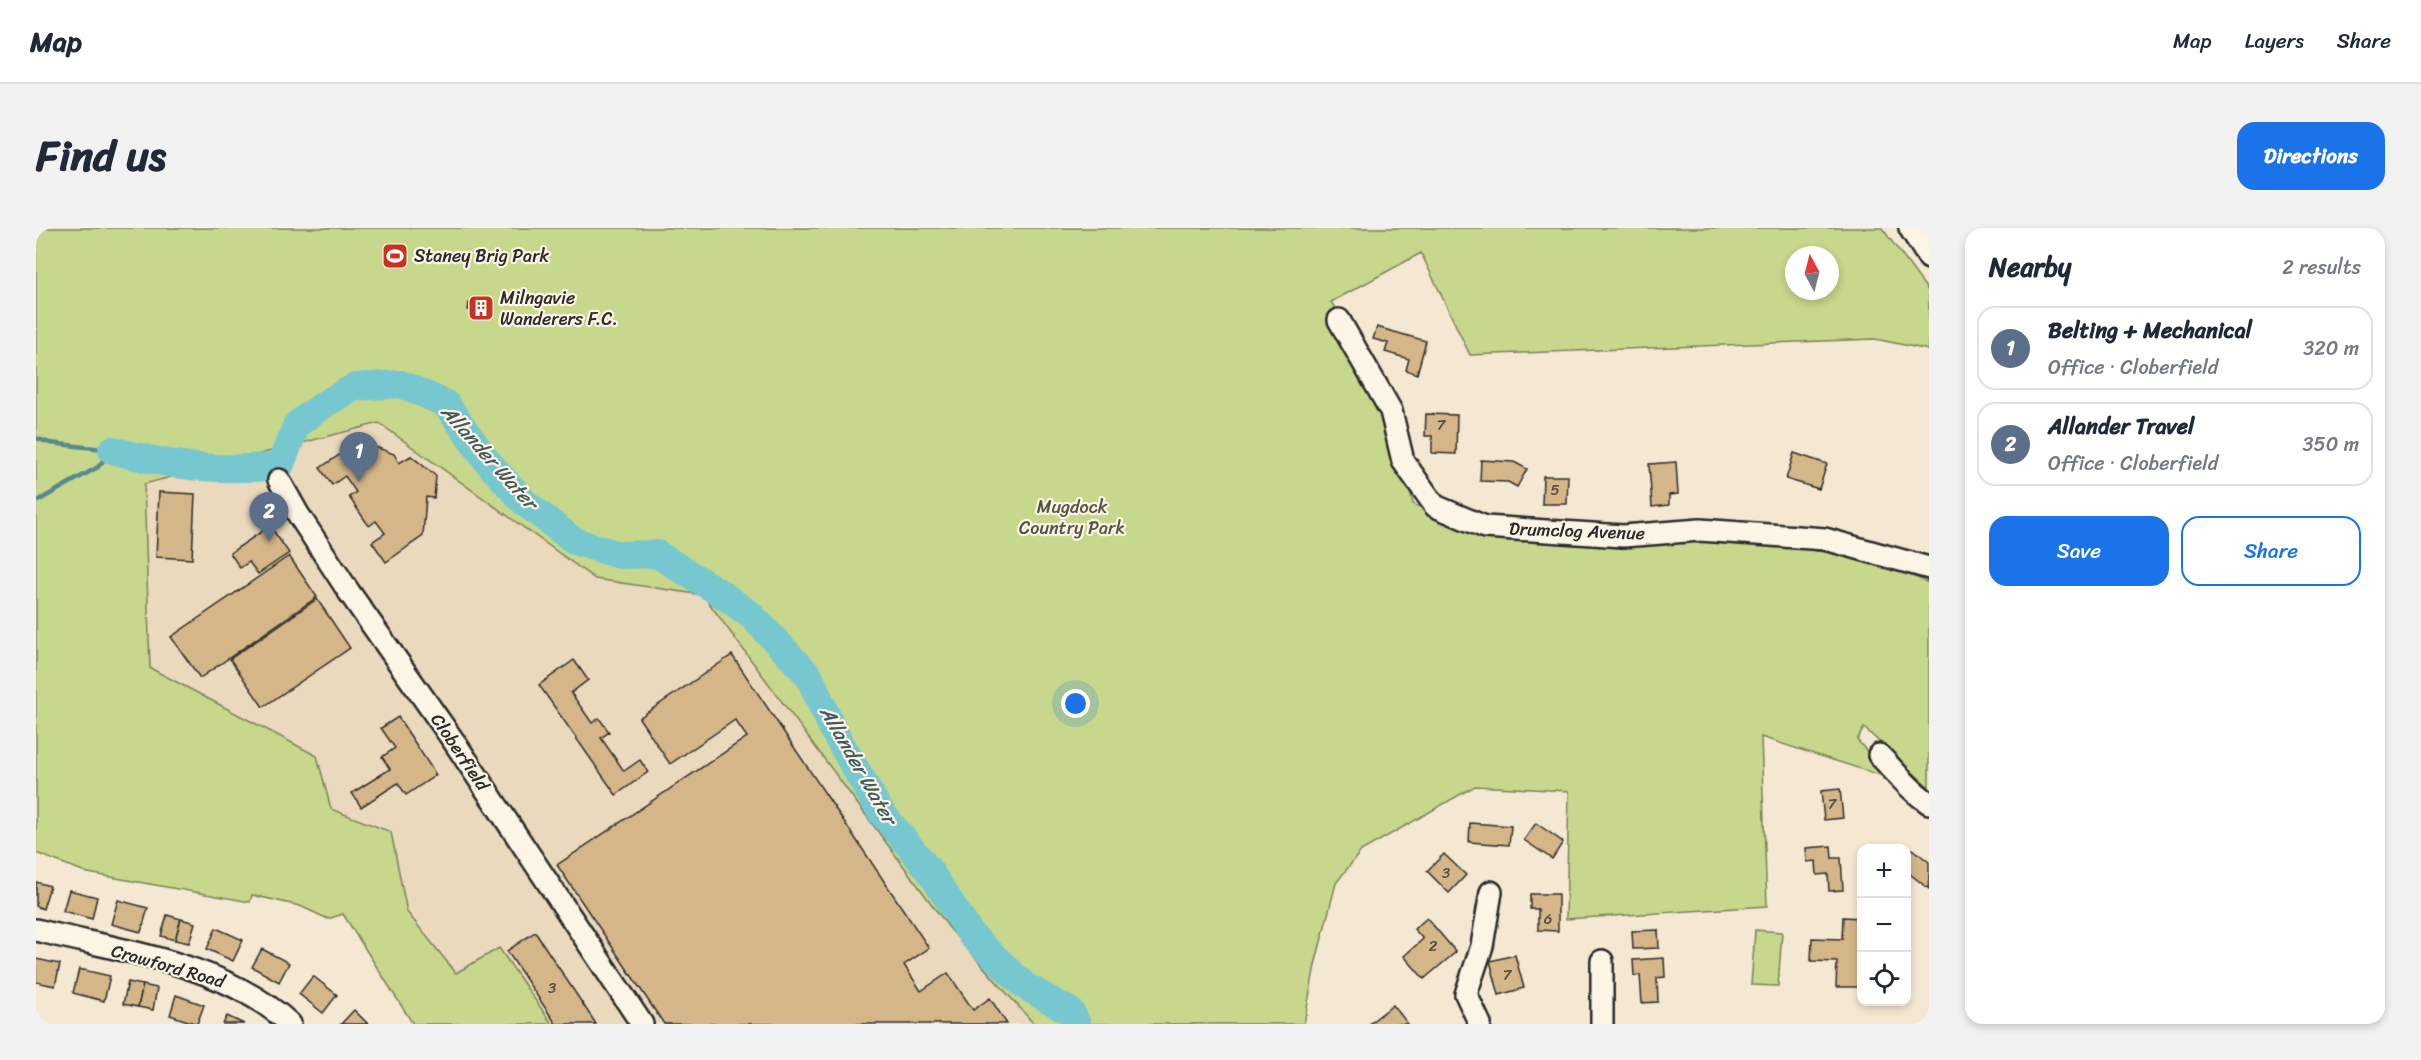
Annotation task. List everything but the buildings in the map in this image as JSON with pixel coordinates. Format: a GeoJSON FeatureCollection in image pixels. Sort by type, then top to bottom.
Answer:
{"type":"FeatureCollection","features":[{"type":"Feature","properties":{"kind":"street"},"geometry":{"type":"LineString","coordinates":[[1910,228],[1929,258]]}},
{"type":"Feature","properties":{"kind":"street","name":"Drumclog Avenue"},"geometry":{"type":"LineString","coordinates":[[1339,321],[1390,411],[1403,461],[1435,506],[1475,523],[1485,527],[1623,536],[1700,530],[1825,539],[1929,568]]}},
{"type":"Feature","properties":{"kind":"street","name":"Cloberfield"},"geometry":{"type":"LineString","coordinates":[[279,480],[298,514],[349,592],[455,743],[642,1024]]}},
{"type":"Feature","properties":{"kind":"street"},"geometry":{"type":"LineString","coordinates":[[1879,755],[1911,791],[1929,803]]}},
{"type":"Feature","properties":{"kind":"street"},"geometry":{"type":"LineString","coordinates":[[1480,1024],[1466,994],[1482,946],[1491,892]]}},
{"type":"Feature","properties":{"kind":"street","name":"Crawford Road"},"geometry":{"type":"LineString","coordinates":[[36,930],[196,971],[236,986],[274,1009],[290,1024]]}},
{"type":"Feature","properties":{"kind":"street"},"geometry":{"type":"LineString","coordinates":[[1602,961],[1602,1024]]}},
{"type":"Feature","properties":{"kind":"shaded area"},"geometry":{"type":"Polygon","coordinates":[[[379,423],[595,579],[703,595],[950,929],[1034,1024],[552,1024],[499,948],[456,973],[407,912],[391,832],[331,809],[317,756],[150,668],[143,485],[379,423]]]}},
{"type":"Feature","properties":{"kind":"green space","name":"Mugdock Country Park"},"geometry":{"type":"Polygon","coordinates":[[[36,228],[1882,228],[1929,292],[1929,350],[1875,339],[1470,355],[1421,253],[1331,302],[1389,389],[1413,504],[1483,536],[1754,541],[1874,560],[1929,583],[1929,787],[1864,728],[1857,740],[1892,779],[1761,737],[1767,906],[1566,919],[1569,791],[1475,786],[1361,851],[1336,883],[1315,965],[1304,1024],[1034,1024],[950,929],[703,595],[595,579],[379,423],[144,484],[150,668],[317,756],[331,809],[391,832],[407,912],[456,973],[499,948],[552,1024],[413,1024],[343,914],[328,919],[300,906],[252,895],[250,902],[88,873],[36,853],[36,228]]]}},
{"type":"Feature","properties":{"kind":"green space"},"geometry":{"type":"Polygon","coordinates":[[[1755,930],[1782,932],[1778,986],[1751,985],[1755,930]]]}},
{"type":"Feature","properties":{"kind":"waterway","name":"Allander Water"},"geometry":{"type":"LineString","coordinates":[[112,450],[155,461],[195,467],[280,466],[297,424],[326,403],[355,387],[401,384],[446,404],[487,461],[524,502],[574,541],[619,555],[657,554],[751,615],[809,676],[833,730],[880,811],[929,870],[972,936],[1025,986],[1071,1012],[1077,1024]]}},
{"type":"Feature","properties":{"kind":"waterway","name":"Allander Water"},"geometry":{"type":"LineString","coordinates":[[36,438],[50,443],[112,450]]}},
{"type":"Feature","properties":{"kind":"waterway"},"geometry":{"type":"LineString","coordinates":[[36,502],[98,467],[112,450]]}},
{"type":"Feature","properties":{"kind":"place","name":"Staney Brig Park"},"geometry":{"type":"Point","coordinates":[395,256]}},
{"type":"Feature","properties":{"kind":"place","name":"Milngavie Wanderers F.C."},"geometry":{"type":"Point","coordinates":[481,308]}},
{"type":"Feature","properties":{"kind":"place","name":"Belting + Mechanical"},"geometry":{"type":"Point","coordinates":[359,482]}},
{"type":"Feature","properties":{"kind":"place","name":"Allander Travel"},"geometry":{"type":"Point","coordinates":[269,542]}}]}
